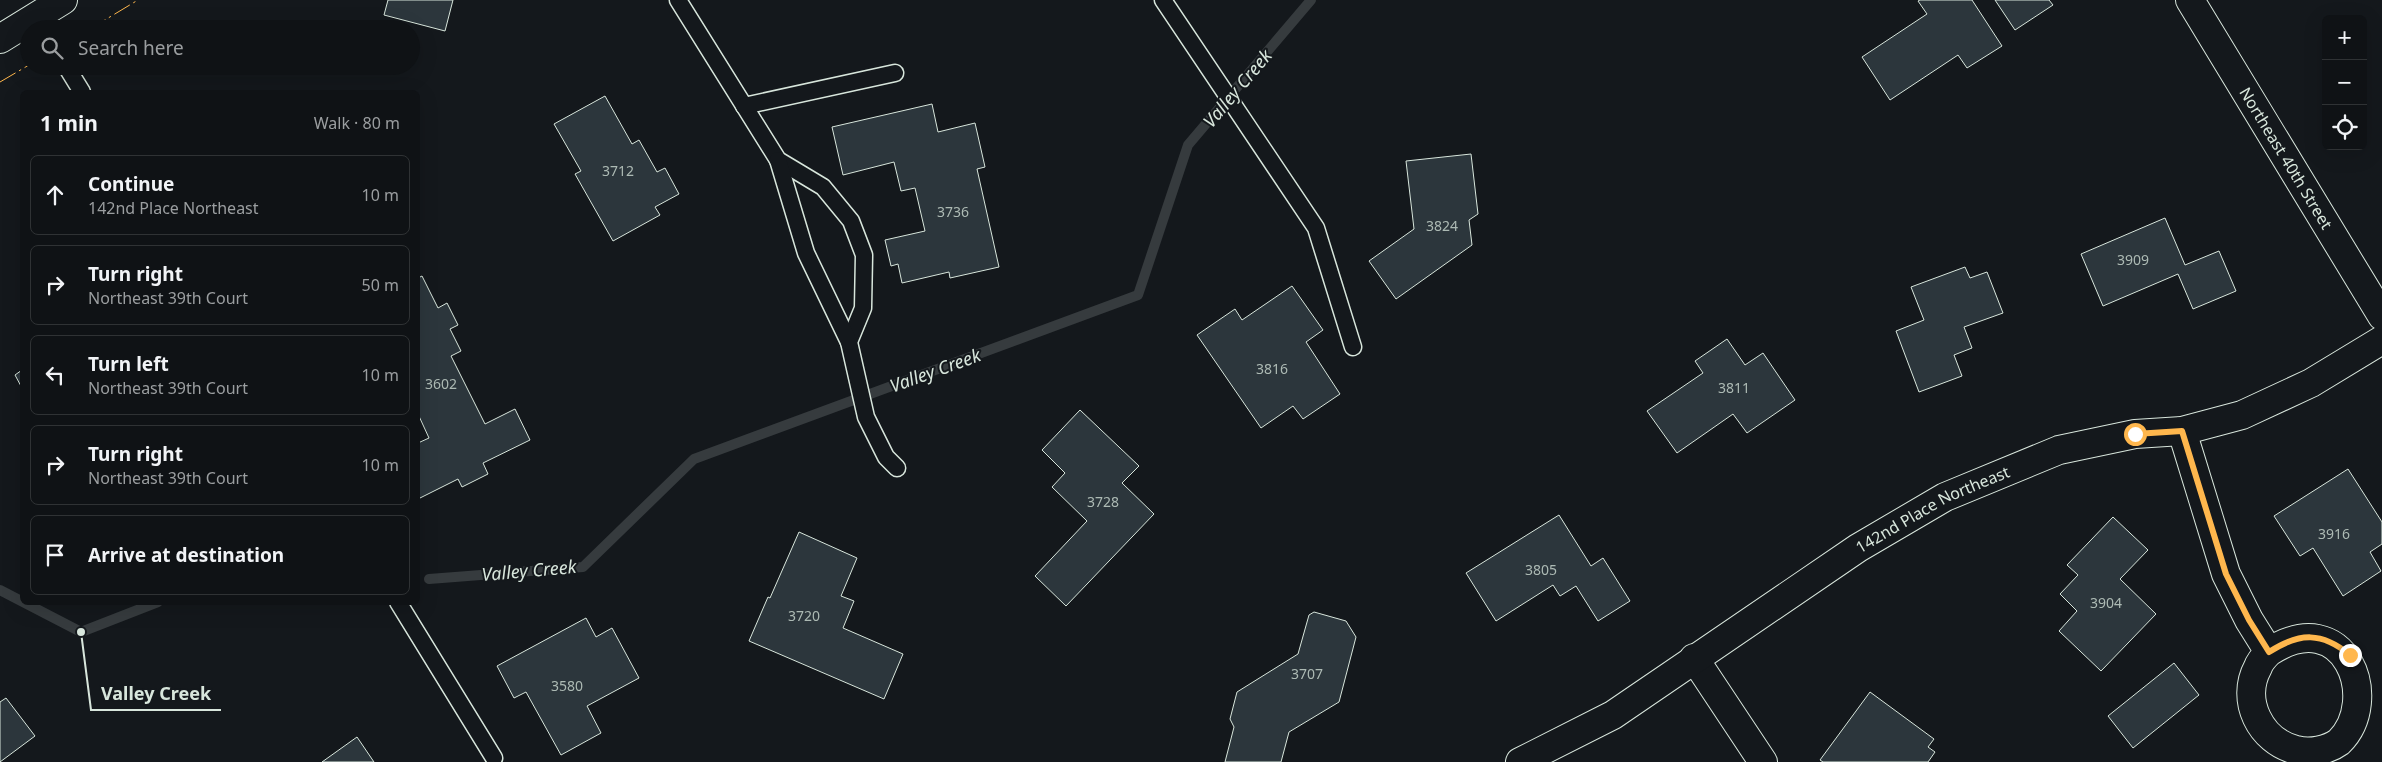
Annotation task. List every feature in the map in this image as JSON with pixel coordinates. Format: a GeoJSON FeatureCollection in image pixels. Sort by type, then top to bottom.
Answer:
{"type":"FeatureCollection","features":[{"type":"Feature","properties":{"kind":"street"},"geometry":{"type":"LineString","coordinates":[[42,20],[63,0]]}},
{"type":"Feature","properties":{"kind":"street","name":"Northeast 40th Street"},"geometry":{"type":"LineString","coordinates":[[2190,0],[2382,316]]}},
{"type":"Feature","properties":{"kind":"street"},"geometry":{"type":"LineString","coordinates":[[0,39],[20,31]]}},
{"type":"Feature","properties":{"kind":"street","name":"142nd Place Northeast"},"geometry":{"type":"LineString","coordinates":[[1520,762],[1613,715],[1858,548],[1945,497],[2059,450],[2135,434],[2182,431],[2242,415],[2311,383],[2382,340]]}},
{"type":"Feature","properties":{"kind":"street"},"geometry":{"type":"LineString","coordinates":[[2182,431],[2226,574],[2249,620],[2269,652]]}},
{"type":"Feature","properties":{"kind":"street"},"geometry":{"type":"LineString","coordinates":[[2302,637],[2320,638],[2336,644],[2350,655],[2360,670],[2365,688],[2362,714],[2348,736],[2332,746],[2315,751],[2297,751],[2280,744],[2266,733],[2256,718],[2251,701],[2252,683],[2258,666],[2269,652],[2284,642],[2302,637]]}},
{"type":"Feature","properties":{"kind":"street"},"geometry":{"type":"LineString","coordinates":[[1694,658],[1763,762]]}},
{"type":"Feature","properties":{"kind":"lane"},"geometry":{"type":"LineString","coordinates":[[678,0],[778,160],[806,253],[849,342],[866,417],[886,457],[897,468]]}},
{"type":"Feature","properties":{"kind":"lane"},"geometry":{"type":"LineString","coordinates":[[1163,0],[1316,228],[1353,347]]}},
{"type":"Feature","properties":{"kind":"lane"},"geometry":{"type":"LineString","coordinates":[[744,106],[895,73]]}},
{"type":"Feature","properties":{"kind":"lane"},"geometry":{"type":"LineString","coordinates":[[72,75],[81,90]]}},
{"type":"Feature","properties":{"kind":"lane"},"geometry":{"type":"LineString","coordinates":[[778,160],[823,187],[851,221],[864,255],[863,308],[849,342]]}},
{"type":"Feature","properties":{"kind":"lane"},"geometry":{"type":"LineString","coordinates":[[400,605],[494,758]]}},
{"type":"Feature","properties":{"kind":"building"},"geometry":{"type":"Polygon","coordinates":[[[388,0],[453,0],[445,31],[420,24],[420,20],[403,20],[384,15],[388,0]]]}},
{"type":"Feature","properties":{"kind":"building"},"geometry":{"type":"Polygon","coordinates":[[[1972,0],[2002,46],[1967,68],[1958,55],[1890,100],[1862,57],[1927,14],[1918,1],[1972,0]]]}},
{"type":"Feature","properties":{"kind":"building"},"geometry":{"type":"Polygon","coordinates":[[[1995,0],[2049,0],[2053,5],[2015,30],[1995,0]]]}},
{"type":"Feature","properties":{"kind":"building"},"geometry":{"type":"Polygon","coordinates":[[[605,96],[632,144],[639,140],[657,172],[665,168],[679,194],[655,207],[660,215],[613,241],[575,174],[581,171],[554,124],[605,96]]]}},
{"type":"Feature","properties":{"kind":"building"},"geometry":{"type":"Polygon","coordinates":[[[932,104],[938,132],[975,123],[985,167],[977,169],[999,267],[950,278],[949,272],[902,283],[898,264],[891,266],[885,240],[925,231],[915,188],[901,191],[894,162],[843,175],[832,127],[932,104]]]}},
{"type":"Feature","properties":{"kind":"building"},"geometry":{"type":"Polygon","coordinates":[[[1471,154],[1478,214],[1469,220],[1472,245],[1396,299],[1369,261],[1414,229],[1406,161],[1471,154]]]}},
{"type":"Feature","properties":{"kind":"building"},"geometry":{"type":"Polygon","coordinates":[[[2165,218],[2185,265],[2219,251],[2236,291],[2193,309],[2178,274],[2103,306],[2081,254],[2165,218]]]}},
{"type":"Feature","properties":{"kind":"building"},"geometry":{"type":"Polygon","coordinates":[[[1965,267],[1970,278],[1987,272],[2003,313],[1964,327],[1972,348],[1954,355],[1962,376],[1919,392],[1896,331],[1924,320],[1911,287],[1965,267]]]}},
{"type":"Feature","properties":{"kind":"building"},"geometry":{"type":"Polygon","coordinates":[[[422,276],[438,308],[447,303],[458,325],[450,329],[461,351],[451,356],[485,424],[515,409],[530,440],[483,463],[488,474],[462,487],[458,479],[420,498],[420,442],[429,438],[420,418],[420,277],[422,276]]]}},
{"type":"Feature","properties":{"kind":"building"},"geometry":{"type":"Polygon","coordinates":[[[1292,286],[1323,330],[1306,342],[1340,394],[1303,419],[1293,406],[1261,428],[1197,335],[1235,309],[1242,320],[1292,286]]]}},
{"type":"Feature","properties":{"kind":"building"},"geometry":{"type":"Polygon","coordinates":[[[1727,339],[1745,365],[1763,353],[1795,400],[1747,433],[1733,414],[1677,453],[1647,411],[1703,373],[1695,361],[1727,339]]]}},
{"type":"Feature","properties":{"kind":"building"},"geometry":{"type":"Polygon","coordinates":[[[20,371],[20,384],[15,375],[20,371]]]}},
{"type":"Feature","properties":{"kind":"building"},"geometry":{"type":"Polygon","coordinates":[[[1080,410],[1139,466],[1122,483],[1154,514],[1066,606],[1035,576],[1087,521],[1052,487],[1065,473],[1042,450],[1080,410]]]}},
{"type":"Feature","properties":{"kind":"building"},"geometry":{"type":"Polygon","coordinates":[[[2348,469],[2382,522],[2382,544],[2370,552],[2381,571],[2343,596],[2313,548],[2300,556],[2274,516],[2348,469]]]}},
{"type":"Feature","properties":{"kind":"building"},"geometry":{"type":"Polygon","coordinates":[[[1559,515],[1591,566],[1603,558],[1630,601],[1598,621],[1576,586],[1560,596],[1553,585],[1496,621],[1466,573],[1559,515]]]}},
{"type":"Feature","properties":{"kind":"building"},"geometry":{"type":"Polygon","coordinates":[[[2113,517],[2148,550],[2120,579],[2156,614],[2101,671],[2059,631],[2077,611],[2060,594],[2078,575],[2067,565],[2113,517]]]}},
{"type":"Feature","properties":{"kind":"building"},"geometry":{"type":"Polygon","coordinates":[[[799,532],[857,558],[841,596],[854,601],[843,628],[903,654],[884,699],[749,641],[799,532]]]}},
{"type":"Feature","properties":{"kind":"building"},"geometry":{"type":"Polygon","coordinates":[[[1314,612],[1346,621],[1356,637],[1339,702],[1289,732],[1281,762],[1225,762],[1234,727],[1230,719],[1237,692],[1298,654],[1309,615],[1314,612]]]}},
{"type":"Feature","properties":{"kind":"building"},"geometry":{"type":"Polygon","coordinates":[[[586,618],[596,637],[612,628],[639,678],[587,706],[601,733],[561,755],[526,692],[514,698],[497,666],[586,618]]]}},
{"type":"Feature","properties":{"kind":"building"},"geometry":{"type":"Polygon","coordinates":[[[2174,663],[2199,695],[2133,748],[2108,716],[2174,663]]]}},
{"type":"Feature","properties":{"kind":"building"},"geometry":{"type":"Polygon","coordinates":[[[1870,692],[1934,739],[1928,747],[1935,752],[1928,762],[1823,762],[1820,760],[1870,692]]]}},
{"type":"Feature","properties":{"kind":"building"},"geometry":{"type":"Polygon","coordinates":[[[6,698],[35,736],[0,762],[0,702],[6,698]]]}},
{"type":"Feature","properties":{"kind":"building"},"geometry":{"type":"Polygon","coordinates":[[[357,737],[374,762],[322,762],[357,737]]]}},
{"type":"Feature","properties":{"kind":"waterway","name":"Valley Creek"},"geometry":{"type":"LineString","coordinates":[[429,579],[583,567],[694,459],[1138,295],[1188,145],[1311,0]]}},
{"type":"Feature","properties":{"kind":"waterway","name":"Valley Creek"},"geometry":{"type":"LineString","coordinates":[[0,590],[20,600]]}},
{"type":"Feature","properties":{"kind":"waterway","name":"Valley Creek"},"geometry":{"type":"LineString","coordinates":[[29,605],[81,632],[150,605]]}},
{"type":"Feature","properties":{"kind":"power"},"geometry":{"type":"LineString","coordinates":[[105,20],[138,0]]}},
{"type":"Feature","properties":{"kind":"power"},"geometry":{"type":"LineString","coordinates":[[0,82],[20,70]]}},
{"type":"Feature","properties":{"kind":"place","name":"Valley Creek"},"geometry":{"type":"Point","coordinates":[81,632]}},
{"type":"Feature","properties":{"kind":"route"},"geometry":{"type":"LineString","coordinates":[[2135,434],[2182,431],[2226,574],[2249,620],[2269,652],[2284,642],[2302,637],[2320,638],[2336,644],[2350,655]]}}]}
